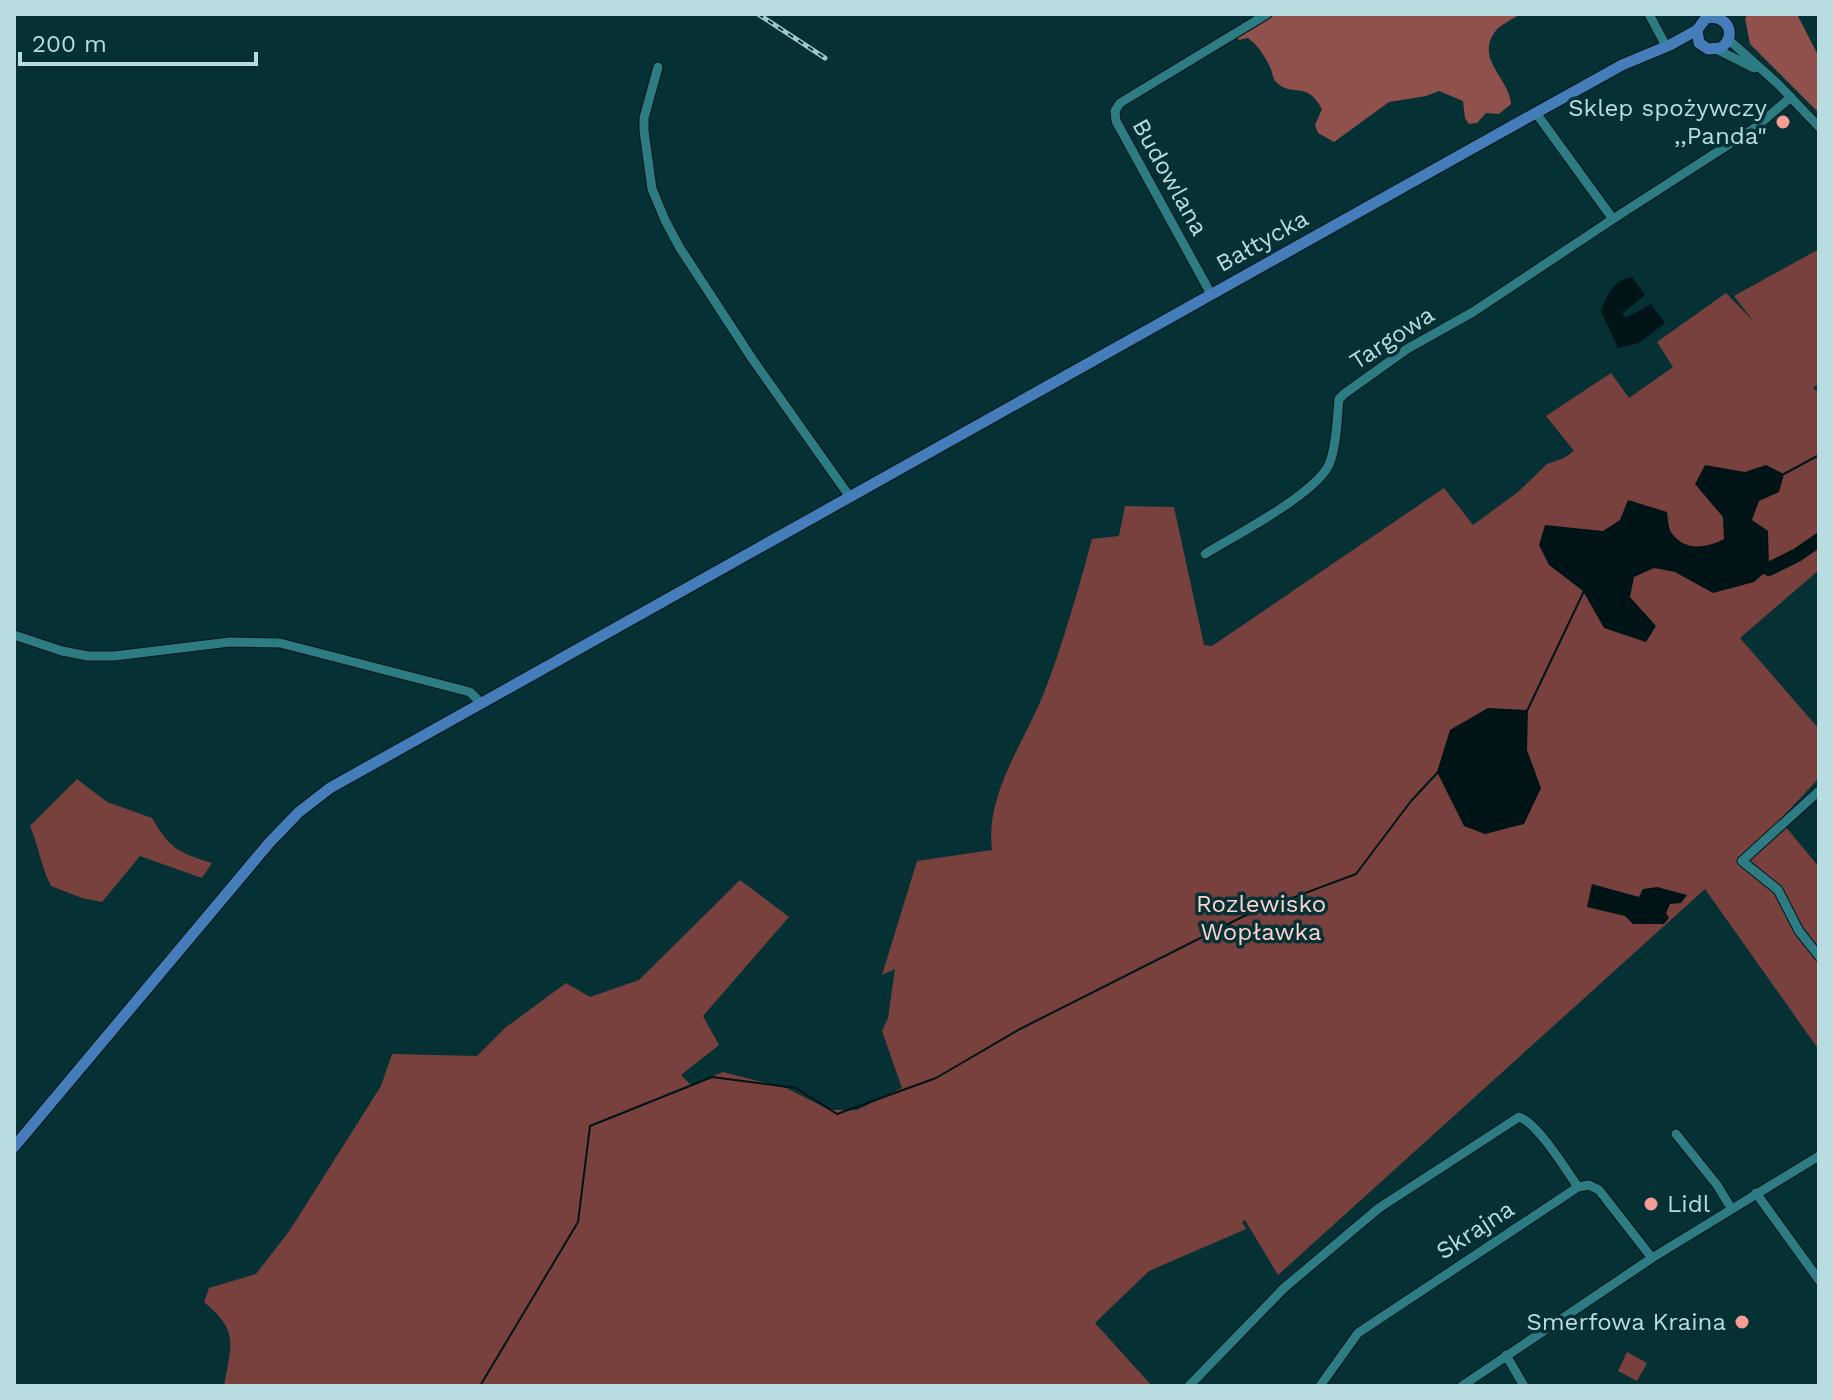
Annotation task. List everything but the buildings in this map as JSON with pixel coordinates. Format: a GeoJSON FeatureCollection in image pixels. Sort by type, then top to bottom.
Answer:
{"type":"FeatureCollection","features":[{"type":"Feature","properties":{"kind":"main road"},"geometry":{"type":"LineString","coordinates":[[1725,19],[1729,40],[1718,50],[1708,49],[1699,43],[1697,30],[1706,18],[1725,19],[1738,14]]}},
{"type":"Feature","properties":{"kind":"main road","name":"Bałtycka"},"geometry":{"type":"LineString","coordinates":[[14,1147],[270,842],[299,812],[330,788],[1622,65],[1697,30]]}},
{"type":"Feature","properties":{"kind":"main road","name":"Bałtycka"},"geometry":{"type":"LineString","coordinates":[[1668,45],[1699,43]]}},
{"type":"Feature","properties":{"kind":"street","name":"Budowlana"},"geometry":{"type":"LineString","coordinates":[[1211,294],[1122,134],[1115,111],[1120,103],[1267,14]]}},
{"type":"Feature","properties":{"kind":"street"},"geometry":{"type":"LineString","coordinates":[[1649,14],[1668,45]]}},
{"type":"Feature","properties":{"kind":"street"},"geometry":{"type":"LineString","coordinates":[[1729,40],[1819,127]]}},
{"type":"Feature","properties":{"kind":"street"},"geometry":{"type":"LineString","coordinates":[[1718,50],[1767,75]]}},
{"type":"Feature","properties":{"kind":"street"},"geometry":{"type":"LineString","coordinates":[[658,67],[644,118],[644,131],[652,189],[665,220],[753,360],[850,497]]}},
{"type":"Feature","properties":{"kind":"street","name":"Targowa"},"geometry":{"type":"LineString","coordinates":[[1205,554],[1306,491],[1322,477],[1330,463],[1339,399],[1344,394],[1407,349],[1473,312],[1756,127],[1791,97]]}},
{"type":"Feature","properties":{"kind":"street"},"geometry":{"type":"LineString","coordinates":[[1536,113],[1613,219]]}},
{"type":"Feature","properties":{"kind":"street"},"geometry":{"type":"LineString","coordinates":[[14,635],[88,656],[114,656],[230,642],[280,643],[470,692],[481,703]]}},
{"type":"Feature","properties":{"kind":"street"},"geometry":{"type":"LineString","coordinates":[[1819,791],[1742,861],[1778,890],[1799,931],[1819,956]]}},
{"type":"Feature","properties":{"kind":"street"},"geometry":{"type":"LineString","coordinates":[[1189,1386],[1284,1288],[1379,1208],[1519,1117],[1526,1119],[1539,1134],[1578,1187],[1589,1185],[1599,1190],[1652,1258]]}},
{"type":"Feature","properties":{"kind":"street"},"geometry":{"type":"LineString","coordinates":[[1676,1134],[1717,1185],[1731,1208]]}},
{"type":"Feature","properties":{"kind":"street"},"geometry":{"type":"LineString","coordinates":[[1462,1386],[1652,1258],[1819,1156]]}},
{"type":"Feature","properties":{"kind":"street","name":"Skrajna"},"geometry":{"type":"LineString","coordinates":[[1320,1386],[1358,1333],[1578,1187]]}},
{"type":"Feature","properties":{"kind":"street"},"geometry":{"type":"LineString","coordinates":[[1756,1193],[1819,1280]]}},
{"type":"Feature","properties":{"kind":"street"},"geometry":{"type":"LineString","coordinates":[[1506,1355],[1524,1386]]}},
{"type":"Feature","properties":{"kind":"green space","name":"Rozlewisko Wopławka"},"geometry":{"type":"Polygon","coordinates":[[[1819,249],[1819,385],[1813,387],[1819,394],[1819,570],[1740,638],[1819,729],[1819,778],[1780,820],[1819,867],[1819,1050],[1705,889],[1278,1275],[1245,1220],[1242,1222],[1246,1229],[1149,1271],[1095,1323],[1152,1386],[224,1386],[230,1340],[223,1322],[204,1302],[209,1288],[256,1274],[290,1230],[381,1086],[392,1054],[477,1056],[505,1028],[566,983],[590,997],[639,980],[740,880],[789,917],[703,1016],[719,1045],[681,1075],[691,1085],[723,1072],[786,1088],[830,1110],[857,1110],[902,1088],[882,1031],[888,1018],[895,969],[882,975],[917,861],[992,850],[991,829],[1000,789],[1051,674],[1092,539],[1119,536],[1125,506],[1174,507],[1204,645],[1212,646],[1444,488],[1473,525],[1518,492],[1547,464],[1574,451],[1546,416],[1611,373],[1629,398],[1673,367],[1657,342],[1726,293],[1754,322],[1734,296],[1819,249]]]}},
{"type":"Feature","properties":{"kind":"green space"},"geometry":{"type":"Polygon","coordinates":[[[77,779],[107,802],[152,818],[164,837],[176,848],[212,863],[202,878],[140,856],[102,902],[51,886],[30,826],[77,779]]]}},
{"type":"Feature","properties":{"kind":"green space"},"geometry":{"type":"Polygon","coordinates":[[[1627,1352],[1647,1363],[1637,1381],[1618,1371],[1627,1352]]]}},
{"type":"Feature","properties":{"kind":"shaded area"},"geometry":{"type":"Polygon","coordinates":[[[1271,14],[1520,14],[1496,30],[1489,52],[1511,104],[1499,114],[1486,113],[1477,123],[1469,124],[1463,101],[1439,91],[1389,102],[1334,142],[1318,133],[1315,125],[1322,109],[1316,100],[1305,92],[1281,86],[1255,45],[1248,38],[1239,40],[1235,35],[1271,14]]]}},
{"type":"Feature","properties":{"kind":"shaded area"},"geometry":{"type":"Polygon","coordinates":[[[1749,14],[1797,14],[1819,57],[1819,113],[1750,44],[1745,18],[1749,14]]]}},
{"type":"Feature","properties":{"kind":"shaded area"},"geometry":{"type":"Polygon","coordinates":[[[1632,277],[1645,295],[1622,314],[1626,318],[1651,304],[1665,323],[1639,343],[1618,348],[1601,311],[1615,285],[1632,277]]]}},
{"type":"Feature","properties":{"kind":"shaded area"},"geometry":{"type":"Polygon","coordinates":[[[1705,465],[1745,472],[1766,465],[1784,474],[1779,492],[1759,501],[1752,520],[1768,531],[1769,569],[1754,582],[1713,593],[1675,572],[1654,568],[1634,577],[1630,597],[1656,626],[1646,642],[1604,628],[1583,591],[1549,565],[1539,545],[1545,525],[1603,531],[1620,520],[1628,500],[1667,512],[1671,532],[1682,543],[1703,546],[1717,542],[1724,539],[1723,517],[1695,484],[1705,465]]]}},
{"type":"Feature","properties":{"kind":"shaded area"},"geometry":{"type":"Polygon","coordinates":[[[1488,708],[1528,710],[1527,750],[1541,788],[1524,824],[1485,834],[1464,826],[1437,772],[1450,730],[1488,708]]]}},
{"type":"Feature","properties":{"kind":"shaded area"},"geometry":{"type":"Polygon","coordinates":[[[1592,884],[1639,897],[1643,889],[1657,887],[1687,895],[1681,903],[1670,904],[1666,913],[1669,918],[1664,924],[1633,924],[1625,916],[1587,907],[1592,884]]]}},
{"type":"Feature","properties":{"kind":"waterway"},"geometry":{"type":"LineString","coordinates":[[1784,474],[1819,455]]}},
{"type":"Feature","properties":{"kind":"waterway"},"geometry":{"type":"LineString","coordinates":[[1769,569],[1819,540]]}},
{"type":"Feature","properties":{"kind":"waterway"},"geometry":{"type":"LineString","coordinates":[[1527,711],[1584,591]]}},
{"type":"Feature","properties":{"kind":"waterway"},"geometry":{"type":"LineString","coordinates":[[480,1386],[578,1222],[590,1126],[712,1077],[796,1088],[837,1114],[936,1078],[1018,1030],[1244,916],[1356,874],[1411,801],[1439,771]]}},
{"type":"Feature","properties":{"kind":"railway"},"geometry":{"type":"LineString","coordinates":[[758,14],[825,58]]}},
{"type":"Feature","properties":{"kind":"place","name":"Sklep spożywczy ,,Panda\""},"geometry":{"type":"Point","coordinates":[1783,122]}},
{"type":"Feature","properties":{"kind":"place","name":"Lidl"},"geometry":{"type":"Point","coordinates":[1651,1204]}},
{"type":"Feature","properties":{"kind":"place","name":"Smerfowa Kraina"},"geometry":{"type":"Point","coordinates":[1742,1322]}}]}
